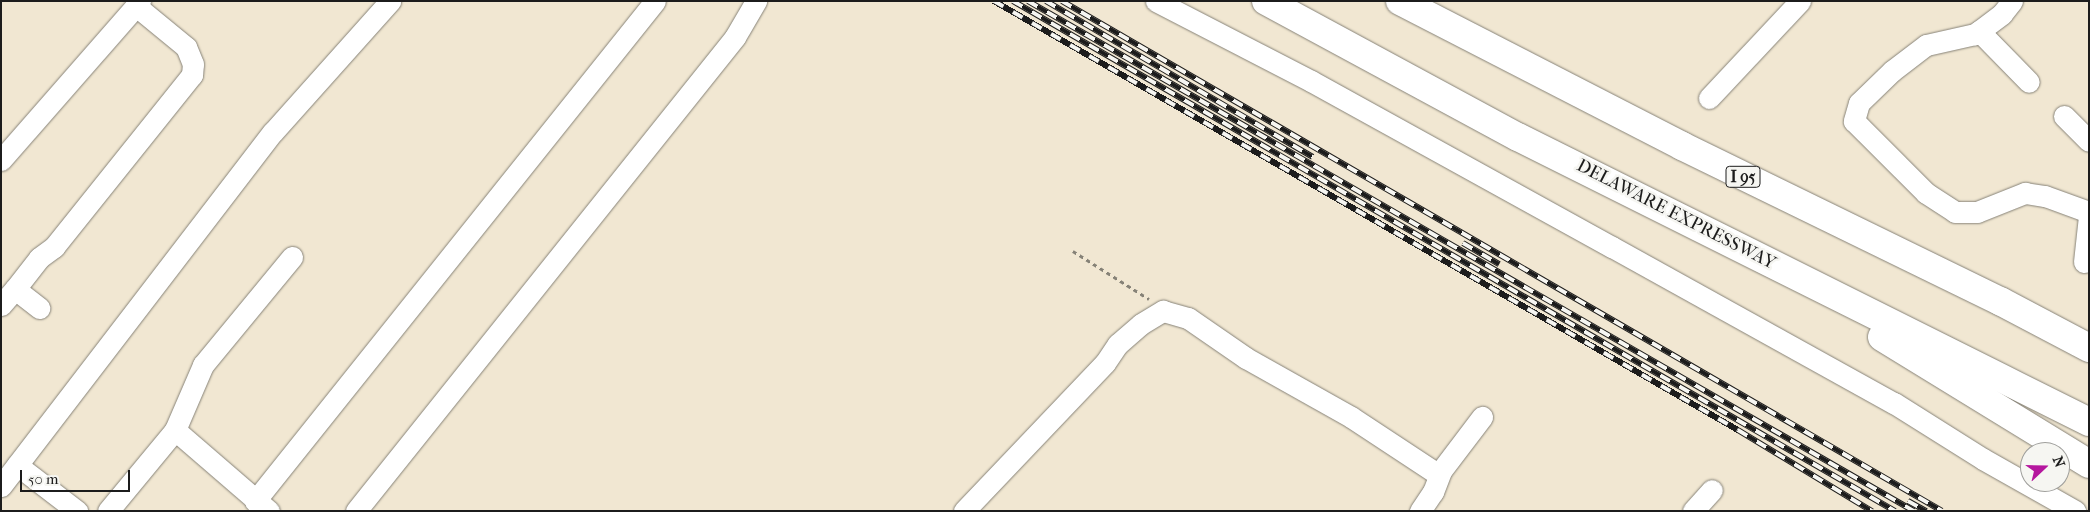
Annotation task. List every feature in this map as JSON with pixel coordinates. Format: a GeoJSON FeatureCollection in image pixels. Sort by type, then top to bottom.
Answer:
{"type":"FeatureCollection","features":[{"type":"Feature","properties":{"kind":"highway","name":"DELAWARE EXPRESSWAY"},"geometry":{"type":"LineString","coordinates":[[1266,1],[1518,137],[2089,422]]}},
{"type":"Feature","properties":{"kind":"highway","name":"I 95"},"geometry":{"type":"LineString","coordinates":[[1400,1],[1682,146],[2000,301],[2089,348]]}},
{"type":"Feature","properties":{"kind":"highway"},"geometry":{"type":"LineString","coordinates":[[1793,274],[1851,318],[2089,464]]}},
{"type":"Feature","properties":{"kind":"highway"},"geometry":{"type":"LineString","coordinates":[[2000,301],[2043,311],[2089,330]]}},
{"type":"Feature","properties":{"kind":"street"},"geometry":{"type":"LineString","coordinates":[[1,486],[273,132],[390,1]]}},
{"type":"Feature","properties":{"kind":"street"},"geometry":{"type":"LineString","coordinates":[[175,430],[262,506],[655,1]]}},
{"type":"Feature","properties":{"kind":"street"},"geometry":{"type":"LineString","coordinates":[[356,511],[735,37],[756,1]]}},
{"type":"Feature","properties":{"kind":"street"},"geometry":{"type":"LineString","coordinates":[[1156,1],[1327,90],[1612,246],[1894,403],[1983,459],[2075,511]]}},
{"type":"Feature","properties":{"kind":"street"},"geometry":{"type":"LineString","coordinates":[[1709,98],[1800,1]]}},
{"type":"Feature","properties":{"kind":"street"},"geometry":{"type":"LineString","coordinates":[[2012,1],[2002,14],[1979,31],[1961,38],[1926,45],[1892,71],[1859,103],[1854,116],[1857,127],[1926,192],[1955,212],[1976,212],[2025,193],[2044,196],[2089,214],[2084,262]]}},
{"type":"Feature","properties":{"kind":"street"},"geometry":{"type":"LineString","coordinates":[[1,160],[138,4],[186,47],[193,64],[192,75],[54,247],[39,258],[1,305]]}},
{"type":"Feature","properties":{"kind":"street"},"geometry":{"type":"LineString","coordinates":[[1979,31],[2029,82]]}},
{"type":"Feature","properties":{"kind":"street"},"geometry":{"type":"LineString","coordinates":[[2064,116],[2089,141]]}},
{"type":"Feature","properties":{"kind":"street"},"geometry":{"type":"LineString","coordinates":[[108,511],[175,430],[203,365],[292,257]]}},
{"type":"Feature","properties":{"kind":"street"},"geometry":{"type":"LineString","coordinates":[[15,289],[39,308]]}},
{"type":"Feature","properties":{"kind":"street"},"geometry":{"type":"LineString","coordinates":[[964,511],[1105,363],[1118,344],[1141,324],[1163,311],[1188,318],[1246,358],[1359,421],[1439,475]]}},
{"type":"Feature","properties":{"kind":"street"},"geometry":{"type":"LineString","coordinates":[[1420,511],[1439,475],[1482,417]]}},
{"type":"Feature","properties":{"kind":"street"},"geometry":{"type":"LineString","coordinates":[[17,465],[77,511]]}},
{"type":"Feature","properties":{"kind":"street"},"geometry":{"type":"LineString","coordinates":[[1693,511],[1712,490]]}},
{"type":"Feature","properties":{"kind":"path"},"geometry":{"type":"LineString","coordinates":[[1073,251],[1150,299],[1163,311]]}},
{"type":"Feature","properties":{"kind":"railway"},"geometry":{"type":"LineString","coordinates":[[994,1],[1738,430],[1872,511]]}},
{"type":"Feature","properties":{"kind":"railway"},"geometry":{"type":"LineString","coordinates":[[1013,1],[1895,511]]}},
{"type":"Feature","properties":{"kind":"railway"},"geometry":{"type":"LineString","coordinates":[[1028,1],[1914,511]]}},
{"type":"Feature","properties":{"kind":"railway"},"geometry":{"type":"LineString","coordinates":[[1046,1],[1313,157]]}},
{"type":"Feature","properties":{"kind":"railway"},"geometry":{"type":"LineString","coordinates":[[1062,1],[1942,511]]}},
{"type":"Feature","properties":{"kind":"railway"},"geometry":{"type":"LineString","coordinates":[[1463,243],[1499,264]]}},
{"type":"Feature","properties":{"kind":"railway"},"geometry":{"type":"LineString","coordinates":[[1908,501],[1926,511]]}}]}
